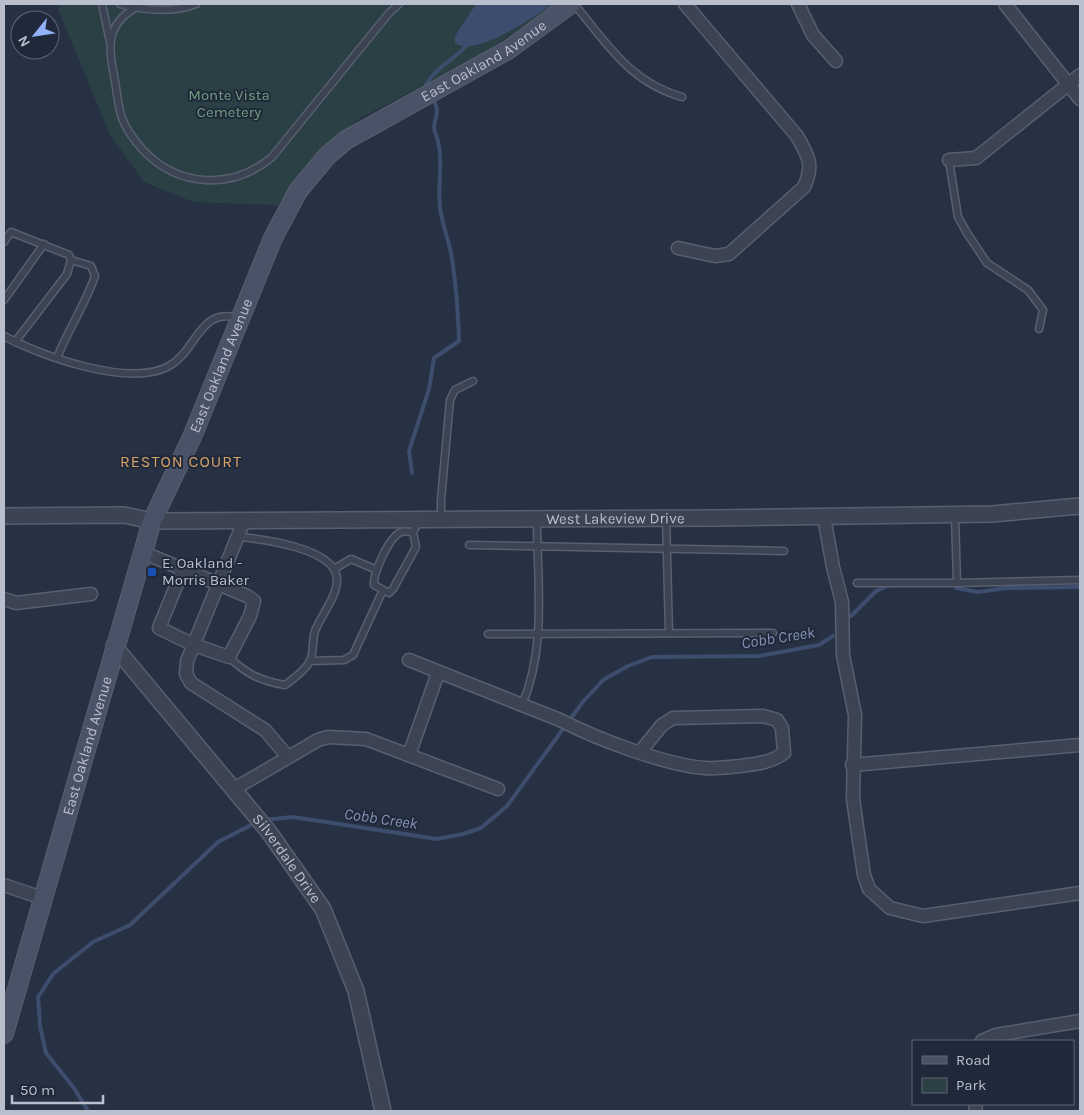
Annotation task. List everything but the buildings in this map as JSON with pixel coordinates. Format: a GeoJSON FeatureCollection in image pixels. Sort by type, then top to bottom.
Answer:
{"type":"FeatureCollection","features":[{"type":"Feature","properties":{"kind":"main road","name":"East Oakland Avenue"},"geometry":{"type":"LineString","coordinates":[[4,1034],[114,646],[152,521],[192,437],[273,238],[287,210],[302,186],[327,156],[346,140],[508,50],[573,4]]}},
{"type":"Feature","properties":{"kind":"street"},"geometry":{"type":"LineString","coordinates":[[678,248],[715,256],[728,254],[804,187],[810,172],[807,153],[797,136],[685,4]]}},
{"type":"Feature","properties":{"kind":"street"},"geometry":{"type":"LineString","coordinates":[[798,4],[813,35],[836,61]]}},
{"type":"Feature","properties":{"kind":"street"},"geometry":{"type":"LineString","coordinates":[[1005,4],[1080,99]]}},
{"type":"Feature","properties":{"kind":"street"},"geometry":{"type":"LineString","coordinates":[[949,160],[976,158],[1080,75]]}},
{"type":"Feature","properties":{"kind":"street","name":"West Lakeview Drive"},"geometry":{"type":"LineString","coordinates":[[4,516],[124,515],[152,521],[244,521],[416,526],[441,520],[992,514],[1080,506]]}},
{"type":"Feature","properties":{"kind":"street"},"geometry":{"type":"LineString","coordinates":[[824,517],[833,567],[842,602],[843,655],[855,714],[852,764],[853,799],[864,875],[869,890],[890,908],[923,916],[1080,893]]}},
{"type":"Feature","properties":{"kind":"street"},"geometry":{"type":"LineString","coordinates":[[244,521],[187,661],[186,674],[191,683],[265,730],[288,757]]}},
{"type":"Feature","properties":{"kind":"street"},"geometry":{"type":"LineString","coordinates":[[142,552],[183,569],[219,584],[247,596],[254,601],[250,616],[229,657],[194,645],[159,628],[183,569]]}},
{"type":"Feature","properties":{"kind":"street"},"geometry":{"type":"LineString","coordinates":[[4,599],[16,603],[91,594]]}},
{"type":"Feature","properties":{"kind":"street","name":"Silverdale Drive"},"geometry":{"type":"LineString","coordinates":[[114,646],[269,832],[323,909],[342,951],[361,1009],[383,1111]]}},
{"type":"Feature","properties":{"kind":"street"},"geometry":{"type":"LineString","coordinates":[[409,660],[560,720],[581,731],[640,752],[677,764],[707,769],[762,763],[776,759],[784,753],[782,728],[777,720],[764,716],[673,718],[662,724],[640,752]]}},
{"type":"Feature","properties":{"kind":"street"},"geometry":{"type":"LineString","coordinates":[[409,755],[438,673]]}},
{"type":"Feature","properties":{"kind":"street"},"geometry":{"type":"LineString","coordinates":[[234,789],[288,757],[328,737],[366,739],[498,789]]}},
{"type":"Feature","properties":{"kind":"street"},"geometry":{"type":"LineString","coordinates":[[852,764],[1080,745]]}},
{"type":"Feature","properties":{"kind":"street"},"geometry":{"type":"LineString","coordinates":[[4,885],[42,898]]}},
{"type":"Feature","properties":{"kind":"street"},"geometry":{"type":"LineString","coordinates":[[984,1040],[996,1035],[1080,1021]]}},
{"type":"Feature","properties":{"kind":"lane"},"geometry":{"type":"LineString","coordinates":[[102,4],[122,119],[135,141],[154,161],[180,177],[209,180],[233,179],[258,169],[272,158],[389,13],[399,4]]}},
{"type":"Feature","properties":{"kind":"lane"},"geometry":{"type":"LineString","coordinates":[[120,4],[135,8],[187,8],[196,4]]}},
{"type":"Feature","properties":{"kind":"lane"},"geometry":{"type":"LineString","coordinates":[[389,13],[391,4]]}},
{"type":"Feature","properties":{"kind":"lane"},"geometry":{"type":"LineString","coordinates":[[573,4],[629,70],[662,91],[682,97]]}},
{"type":"Feature","properties":{"kind":"lane"},"geometry":{"type":"LineString","coordinates":[[110,42],[115,26],[135,8]]}},
{"type":"Feature","properties":{"kind":"lane"},"geometry":{"type":"LineString","coordinates":[[949,160],[958,217],[987,264],[1028,290],[1043,310],[1039,329]]}},
{"type":"Feature","properties":{"kind":"lane"},"geometry":{"type":"LineString","coordinates":[[4,242],[11,232],[69,255],[72,260],[91,266],[95,276],[84,303],[68,330],[57,358]]}},
{"type":"Feature","properties":{"kind":"lane"},"geometry":{"type":"LineString","coordinates":[[4,300],[44,244]]}},
{"type":"Feature","properties":{"kind":"lane"},"geometry":{"type":"LineString","coordinates":[[15,342],[67,274],[72,260]]}},
{"type":"Feature","properties":{"kind":"lane"},"geometry":{"type":"LineString","coordinates":[[4,336],[57,358],[102,370],[147,374],[169,366],[184,355],[201,329],[212,318],[225,314],[240,318]]}},
{"type":"Feature","properties":{"kind":"lane"},"geometry":{"type":"LineString","coordinates":[[441,520],[440,500],[450,400],[454,390],[473,381]]}},
{"type":"Feature","properties":{"kind":"lane"},"geometry":{"type":"LineString","coordinates":[[955,514],[958,583]]}},
{"type":"Feature","properties":{"kind":"lane"},"geometry":{"type":"LineString","coordinates":[[666,518],[669,633]]}},
{"type":"Feature","properties":{"kind":"lane"},"geometry":{"type":"LineString","coordinates":[[522,705],[531,684],[538,634],[537,519]]}},
{"type":"Feature","properties":{"kind":"lane"},"geometry":{"type":"LineString","coordinates":[[416,526],[416,547],[393,589],[389,593],[374,585],[377,570],[384,553],[396,536],[416,526]]}},
{"type":"Feature","properties":{"kind":"lane"},"geometry":{"type":"LineString","coordinates":[[229,657],[250,675],[267,682],[285,685],[296,678],[310,661],[315,632],[335,590],[337,578],[334,568],[325,560],[275,540],[239,537]]}},
{"type":"Feature","properties":{"kind":"lane"},"geometry":{"type":"LineString","coordinates":[[469,545],[784,551]]}},
{"type":"Feature","properties":{"kind":"lane"},"geometry":{"type":"LineString","coordinates":[[334,568],[351,559],[377,570]]}},
{"type":"Feature","properties":{"kind":"lane"},"geometry":{"type":"LineString","coordinates":[[857,584],[1080,580]]}},
{"type":"Feature","properties":{"kind":"lane"},"geometry":{"type":"LineString","coordinates":[[310,661],[344,660],[353,654],[383,590]]}},
{"type":"Feature","properties":{"kind":"lane"},"geometry":{"type":"LineString","coordinates":[[488,634],[773,633]]}},
{"type":"Feature","properties":{"kind":"green space","name":"Monte Vista Cemetery"},"geometry":{"type":"Polygon","coordinates":[[[56,4],[556,4],[482,54],[359,119],[314,156],[278,205],[193,202],[144,182],[110,135],[56,4]]]}},
{"type":"Feature","properties":{"kind":"water"},"geometry":{"type":"Polygon","coordinates":[[[476,4],[554,4],[505,34],[490,40],[477,45],[464,46],[455,43],[455,36],[476,4]]]}},
{"type":"Feature","properties":{"kind":"waterway"},"geometry":{"type":"LineString","coordinates":[[426,85],[439,69],[465,47]]}},
{"type":"Feature","properties":{"kind":"waterway"},"geometry":{"type":"LineString","coordinates":[[412,473],[409,451],[429,389],[434,358],[459,341],[453,264],[440,208],[440,150],[434,128],[437,111],[435,103]]}},
{"type":"Feature","properties":{"kind":"waterway","name":"Cobb Creek"},"geometry":{"type":"LineString","coordinates":[[851,616],[876,591],[892,584]]}},
{"type":"Feature","properties":{"kind":"waterway","name":"Cobb Creek"},"geometry":{"type":"LineString","coordinates":[[956,588],[978,592],[1007,588],[1080,587]]}},
{"type":"Feature","properties":{"kind":"waterway","name":"Cobb Creek"},"geometry":{"type":"LineString","coordinates":[[263,820],[293,817],[437,839],[463,834],[481,828],[507,806],[582,703],[603,680],[628,666],[652,657],[759,656],[819,645],[833,636]]}},
{"type":"Feature","properties":{"kind":"waterway","name":"Cobb Creek"},"geometry":{"type":"LineString","coordinates":[[88,1111],[74,1088],[46,1053],[40,1026],[38,997],[53,974],[93,942],[130,925],[218,842],[257,822]]}},
{"type":"Feature","properties":{"kind":"place","name":"E. Oakland - Morris Baker"},"geometry":{"type":"Point","coordinates":[152,572]}},
{"type":"Feature","properties":{"kind":"district","name":"RESTON COURT"},"geometry":{"type":"Point","coordinates":[181,461]}}]}
